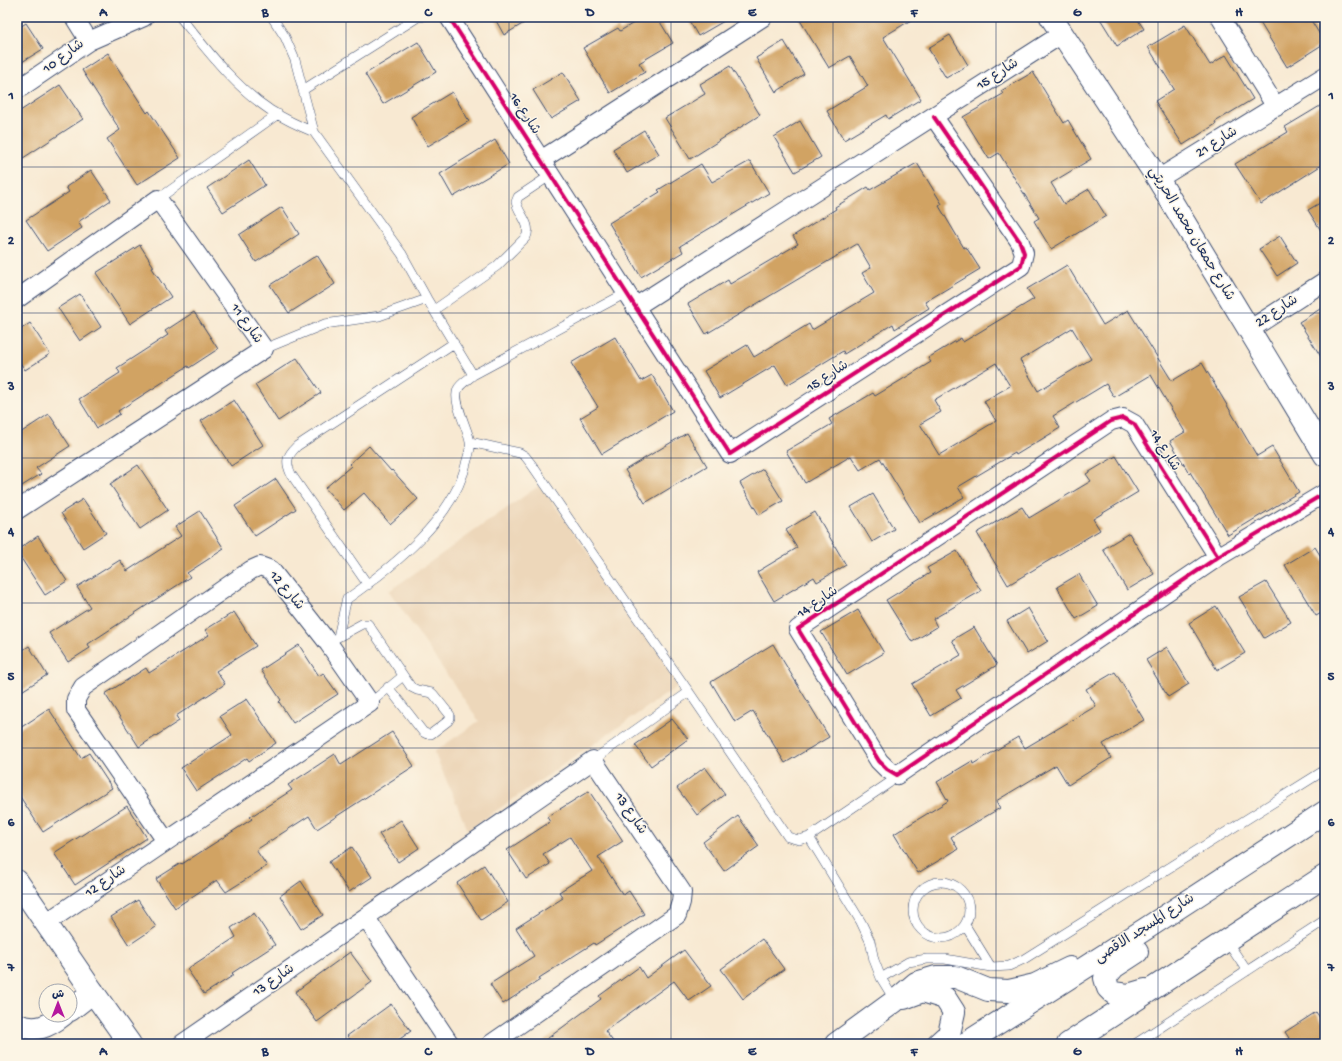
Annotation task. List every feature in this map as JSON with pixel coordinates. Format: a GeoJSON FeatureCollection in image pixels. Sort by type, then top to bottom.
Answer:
{"type":"FeatureCollection","features":[{"type":"Feature","properties":{"kind":"street","name":"شارع 10"},"geometry":{"type":"LineString","coordinates":[[17,90],[89,41],[74,17]]}},
{"type":"Feature","properties":{"kind":"street"},"geometry":{"type":"LineString","coordinates":[[89,41],[144,17]]}},
{"type":"Feature","properties":{"kind":"street","name":"شارع 16"},"geometry":{"type":"LineString","coordinates":[[449,17],[581,222]]}},
{"type":"Feature","properties":{"kind":"street"},"geometry":{"type":"LineString","coordinates":[[541,160],[763,17]]}},
{"type":"Feature","properties":{"kind":"street"},"geometry":{"type":"LineString","coordinates":[[1220,17],[1276,107]]}},
{"type":"Feature","properties":{"kind":"street","name":"شارع 15"},"geometry":{"type":"LineString","coordinates":[[631,300],[934,117],[1057,26]]}},
{"type":"Feature","properties":{"kind":"street","name":"شارع جمعان محمد الحريتي"},"geometry":{"type":"LineString","coordinates":[[1057,26],[1158,180],[1325,455]]}},
{"type":"Feature","properties":{"kind":"street","name":"شارع 21"},"geometry":{"type":"LineString","coordinates":[[1158,180],[1325,76]]}},
{"type":"Feature","properties":{"kind":"street","name":"شارع 15"},"geometry":{"type":"LineString","coordinates":[[581,222],[730,454],[1021,266],[1024,253],[1020,242],[934,117]]}},
{"type":"Feature","properties":{"kind":"street"},"geometry":{"type":"LineString","coordinates":[[17,299],[158,199]]}},
{"type":"Feature","properties":{"kind":"street","name":"شارع 11"},"geometry":{"type":"LineString","coordinates":[[17,510],[264,349],[158,199]]}},
{"type":"Feature","properties":{"kind":"street","name":"شارع 22"},"geometry":{"type":"LineString","coordinates":[[1249,330],[1325,281]]}},
{"type":"Feature","properties":{"kind":"street","name":"شارع 14"},"geometry":{"type":"LineString","coordinates":[[897,775],[887,769],[879,761],[798,629],[1111,421],[1123,418],[1134,424],[1218,557]]}},
{"type":"Feature","properties":{"kind":"street"},"geometry":{"type":"LineString","coordinates":[[897,775],[1218,557],[1325,493]]}},
{"type":"Feature","properties":{"kind":"street","name":"شارع 12"},"geometry":{"type":"LineString","coordinates":[[46,923],[370,703],[333,640],[271,570],[260,566],[251,570],[83,687],[76,699],[76,710],[166,841]]}},
{"type":"Feature","properties":{"kind":"street","name":"شارع 13"},"geometry":{"type":"LineString","coordinates":[[182,1044],[593,760],[682,892],[677,915],[492,1044]]}},
{"type":"Feature","properties":{"kind":"street","name":"شارع المسجد الاقصى"},"geometry":{"type":"LineString","coordinates":[[965,1044],[1325,812]]}},
{"type":"Feature","properties":{"kind":"street"},"geometry":{"type":"LineString","coordinates":[[1156,986],[1128,995],[1113,993],[1108,988],[1106,978],[1114,967],[1228,889],[1260,855]]}},
{"type":"Feature","properties":{"kind":"street"},"geometry":{"type":"LineString","coordinates":[[1068,1044],[1325,876]]}},
{"type":"Feature","properties":{"kind":"street"},"geometry":{"type":"LineString","coordinates":[[17,880],[130,1044]]}},
{"type":"Feature","properties":{"kind":"street"},"geometry":{"type":"LineString","coordinates":[[366,918],[450,1044]]}},
{"type":"Feature","properties":{"kind":"street"},"geometry":{"type":"LineString","coordinates":[[836,1044],[895,1001],[916,983],[936,977],[956,977],[988,990],[1009,991],[1035,986],[1147,928]]}},
{"type":"Feature","properties":{"kind":"street"},"geometry":{"type":"LineString","coordinates":[[895,1001],[923,991],[945,998],[954,1012],[949,1034],[938,1044]]}},
{"type":"Feature","properties":{"kind":"street"},"geometry":{"type":"LineString","coordinates":[[78,1004],[93,992]]}},
{"type":"Feature","properties":{"kind":"street"},"geometry":{"type":"LineString","coordinates":[[17,1025],[22,1027],[40,1028],[53,1023]]}},
{"type":"Feature","properties":{"kind":"lane"},"geometry":{"type":"LineString","coordinates":[[180,17],[220,65],[251,96],[270,110],[314,132]]}},
{"type":"Feature","properties":{"kind":"lane"},"geometry":{"type":"LineString","coordinates":[[272,17],[290,48],[314,132],[402,254],[427,299],[473,375]]}},
{"type":"Feature","properties":{"kind":"lane"},"geometry":{"type":"LineString","coordinates":[[303,90],[418,17],[422,17]]}},
{"type":"Feature","properties":{"kind":"lane"},"geometry":{"type":"LineString","coordinates":[[158,199],[278,114]]}},
{"type":"Feature","properties":{"kind":"lane"},"geometry":{"type":"LineString","coordinates":[[434,310],[497,266],[526,237],[528,226],[517,207],[516,202],[518,197],[550,175]]}},
{"type":"Feature","properties":{"kind":"lane"},"geometry":{"type":"LineString","coordinates":[[264,349],[325,324],[379,316],[427,299]]}},
{"type":"Feature","properties":{"kind":"lane"},"geometry":{"type":"LineString","coordinates":[[333,640],[346,602],[409,550],[448,506],[460,484],[467,460],[470,442],[456,395],[458,388],[473,375],[631,300]]}},
{"type":"Feature","properties":{"kind":"lane"},"geometry":{"type":"LineString","coordinates":[[368,585],[291,474],[287,465],[289,454],[298,446],[454,343]]}},
{"type":"Feature","properties":{"kind":"lane"},"geometry":{"type":"LineString","coordinates":[[470,442],[513,451],[525,456],[788,837],[798,840],[809,837],[888,783],[897,775]]}},
{"type":"Feature","properties":{"kind":"lane"},"geometry":{"type":"LineString","coordinates":[[333,640],[362,624],[368,624],[413,689],[432,693],[450,715],[450,718],[431,734],[427,734],[423,732],[388,687]]}},
{"type":"Feature","properties":{"kind":"lane"},"geometry":{"type":"LineString","coordinates":[[370,703],[403,676]]}},
{"type":"Feature","properties":{"kind":"lane"},"geometry":{"type":"LineString","coordinates":[[593,760],[689,692]]}},
{"type":"Feature","properties":{"kind":"lane"},"geometry":{"type":"LineString","coordinates":[[881,978],[908,962],[927,959],[945,959],[991,967],[1009,966],[1024,959],[1325,770]]}},
{"type":"Feature","properties":{"kind":"lane"},"geometry":{"type":"LineString","coordinates":[[809,837],[861,922],[870,941],[874,960],[881,978],[895,1001]]}},
{"type":"Feature","properties":{"kind":"lane"},"geometry":{"type":"LineString","coordinates":[[935,882],[952,884],[959,888],[966,898],[969,909],[968,918],[965,925],[952,935],[944,937],[935,937],[927,934],[916,922],[914,906],[916,897],[927,885],[935,882]]}},
{"type":"Feature","properties":{"kind":"lane"},"geometry":{"type":"LineString","coordinates":[[1135,1044],[1325,920]]}},
{"type":"Feature","properties":{"kind":"lane"},"geometry":{"type":"LineString","coordinates":[[965,925],[991,967]]}},
{"type":"Feature","properties":{"kind":"lane"},"geometry":{"type":"LineString","coordinates":[[1226,940],[1247,971]]}},
{"type":"Feature","properties":{"kind":"shaded area"},"geometry":{"type":"Polygon","coordinates":[[[540,485],[681,684],[468,830],[434,752],[479,721],[389,591],[540,485]]]}},
{"type":"Feature","properties":{"kind":"building"},"geometry":{"type":"Polygon","coordinates":[[[494,17],[534,17],[504,35],[494,17]]]}},
{"type":"Feature","properties":{"kind":"building"},"geometry":{"type":"Polygon","coordinates":[[[644,17],[657,17],[673,43],[639,63],[645,72],[610,93],[583,48],[618,28],[620,31],[644,17]]]}},
{"type":"Feature","properties":{"kind":"building"},"geometry":{"type":"Polygon","coordinates":[[[687,17],[731,17],[698,36],[687,17]]]}},
{"type":"Feature","properties":{"kind":"building"},"geometry":{"type":"Polygon","coordinates":[[[798,17],[916,17],[883,37],[921,99],[888,119],[886,115],[844,140],[827,111],[868,86],[850,56],[829,68],[798,17]]]}},
{"type":"Feature","properties":{"kind":"building"},"geometry":{"type":"Polygon","coordinates":[[[1099,17],[1136,17],[1144,29],[1117,46],[1099,17]]]}},
{"type":"Feature","properties":{"kind":"building"},"geometry":{"type":"Polygon","coordinates":[[[1266,17],[1309,17],[1325,43],[1287,67],[1259,21],[1266,17]]]}},
{"type":"Feature","properties":{"kind":"building"},"geometry":{"type":"Polygon","coordinates":[[[26,23],[43,49],[17,65],[17,29],[26,23]]]}},
{"type":"Feature","properties":{"kind":"building"},"geometry":{"type":"Polygon","coordinates":[[[1185,25],[1210,65],[1226,55],[1253,99],[1215,122],[1216,124],[1183,145],[1155,101],[1174,89],[1148,47],[1185,25]]]}},
{"type":"Feature","properties":{"kind":"building"},"geometry":{"type":"Polygon","coordinates":[[[950,35],[968,65],[946,78],[928,48],[950,35]]]}},
{"type":"Feature","properties":{"kind":"building"},"geometry":{"type":"Polygon","coordinates":[[[784,41],[804,74],[776,92],[756,58],[784,41]]]}},
{"type":"Feature","properties":{"kind":"building"},"geometry":{"type":"Polygon","coordinates":[[[418,42],[436,72],[383,104],[365,74],[418,42]]]}},
{"type":"Feature","properties":{"kind":"building"},"geometry":{"type":"Polygon","coordinates":[[[108,53],[147,113],[149,111],[180,158],[137,185],[107,139],[120,130],[82,70],[108,53]]]}},
{"type":"Feature","properties":{"kind":"building"},"geometry":{"type":"Polygon","coordinates":[[[730,66],[760,115],[690,159],[665,118],[705,94],[700,84],[730,66]]]}},
{"type":"Feature","properties":{"kind":"building"},"geometry":{"type":"Polygon","coordinates":[[[563,72],[581,101],[551,119],[533,90],[563,72]]]}},
{"type":"Feature","properties":{"kind":"building"},"geometry":{"type":"Polygon","coordinates":[[[1033,72],[1064,123],[1068,120],[1091,159],[1051,183],[1064,204],[1089,189],[1106,216],[1051,249],[1034,221],[1039,218],[999,153],[989,159],[963,117],[1003,94],[1001,91],[1033,72]]]}},
{"type":"Feature","properties":{"kind":"building"},"geometry":{"type":"Polygon","coordinates":[[[60,85],[83,119],[17,162],[17,113],[60,85]]]}},
{"type":"Feature","properties":{"kind":"building"},"geometry":{"type":"Polygon","coordinates":[[[452,92],[469,121],[428,146],[411,117],[452,92]]]}},
{"type":"Feature","properties":{"kind":"building"},"geometry":{"type":"Polygon","coordinates":[[[1325,103],[1325,163],[1261,204],[1235,164],[1288,132],[1285,127],[1325,103]]]}},
{"type":"Feature","properties":{"kind":"building"},"geometry":{"type":"Polygon","coordinates":[[[800,121],[821,157],[795,172],[774,137],[800,121]]]}},
{"type":"Feature","properties":{"kind":"building"},"geometry":{"type":"Polygon","coordinates":[[[644,130],[659,154],[627,173],[613,149],[644,130]]]}},
{"type":"Feature","properties":{"kind":"building"},"geometry":{"type":"Polygon","coordinates":[[[495,140],[509,164],[453,197],[440,174],[495,140]]]}},
{"type":"Feature","properties":{"kind":"building"},"geometry":{"type":"Polygon","coordinates":[[[249,160],[265,185],[223,212],[207,188],[249,160]]]}},
{"type":"Feature","properties":{"kind":"building"},"geometry":{"type":"Polygon","coordinates":[[[750,161],[769,193],[680,246],[683,252],[641,277],[609,223],[660,192],[658,190],[701,164],[712,182],[750,161]]]}},
{"type":"Feature","properties":{"kind":"building"},"geometry":{"type":"Polygon","coordinates":[[[917,163],[942,204],[939,206],[964,248],[966,247],[980,269],[925,302],[929,308],[895,329],[893,324],[844,354],[843,351],[787,385],[775,365],[720,398],[704,371],[747,345],[754,357],[809,324],[812,330],[874,293],[862,273],[871,268],[857,244],[706,334],[688,304],[728,280],[730,284],[798,244],[793,236],[836,209],[835,207],[868,187],[870,190],[917,163]]]}},
{"type":"Feature","properties":{"kind":"building"},"geometry":{"type":"Polygon","coordinates":[[[91,170],[111,200],[78,222],[82,228],[47,251],[26,220],[69,192],[66,187],[91,170]]]}},
{"type":"Feature","properties":{"kind":"building"},"geometry":{"type":"Polygon","coordinates":[[[1325,200],[1325,237],[1308,210],[1325,200]]]}},
{"type":"Feature","properties":{"kind":"building"},"geometry":{"type":"Polygon","coordinates":[[[282,207],[299,234],[256,262],[239,235],[282,207]]]}},
{"type":"Feature","properties":{"kind":"building"},"geometry":{"type":"Polygon","coordinates":[[[1280,236],[1297,263],[1277,276],[1259,249],[1280,236]]]}},
{"type":"Feature","properties":{"kind":"building"},"geometry":{"type":"Polygon","coordinates":[[[140,245],[154,267],[152,268],[171,297],[130,324],[96,273],[140,245]]]}},
{"type":"Feature","properties":{"kind":"building"},"geometry":{"type":"Polygon","coordinates":[[[317,255],[335,284],[289,313],[270,285],[317,255]]]}},
{"type":"Feature","properties":{"kind":"building"},"geometry":{"type":"Polygon","coordinates":[[[1067,265],[1103,325],[1128,310],[1172,381],[1202,363],[1257,456],[1272,447],[1299,492],[1228,535],[1170,441],[1185,432],[1151,375],[1114,397],[1106,384],[1053,416],[1060,428],[1016,455],[1015,453],[958,487],[964,497],[920,523],[880,458],[860,470],[851,456],[805,483],[786,451],[832,424],[829,419],[873,393],[875,396],[931,362],[928,358],[961,338],[963,342],[1034,299],[1027,289],[1067,265]],[[1072,328],[1020,360],[1038,391],[1091,359],[1072,328]],[[996,363],[934,400],[941,412],[920,424],[939,455],[996,421],[984,401],[1010,386],[996,363]]]}},
{"type":"Feature","properties":{"kind":"building"},"geometry":{"type":"Polygon","coordinates":[[[80,294],[101,327],[80,341],[58,308],[80,294]]]}},
{"type":"Feature","properties":{"kind":"building"},"geometry":{"type":"Polygon","coordinates":[[[1325,306],[1325,363],[1299,322],[1325,306]]]}},
{"type":"Feature","properties":{"kind":"building"},"geometry":{"type":"Polygon","coordinates":[[[194,312],[218,349],[189,368],[188,366],[118,411],[120,414],[97,428],[79,399],[120,373],[117,368],[168,335],[165,331],[194,312]]]}},
{"type":"Feature","properties":{"kind":"building"},"geometry":{"type":"Polygon","coordinates":[[[30,323],[50,354],[25,370],[17,358],[17,332],[30,323]]]}},
{"type":"Feature","properties":{"kind":"building"},"geometry":{"type":"Polygon","coordinates":[[[615,337],[641,381],[652,375],[673,411],[602,454],[580,418],[598,407],[571,363],[615,337]]]}},
{"type":"Feature","properties":{"kind":"building"},"geometry":{"type":"Polygon","coordinates":[[[297,358],[321,393],[278,421],[255,385],[297,358]]]}},
{"type":"Feature","properties":{"kind":"building"},"geometry":{"type":"Polygon","coordinates":[[[234,400],[263,445],[231,466],[201,421],[234,400]]]}},
{"type":"Feature","properties":{"kind":"building"},"geometry":{"type":"Polygon","coordinates":[[[49,414],[70,446],[36,468],[41,474],[17,489],[17,435],[49,414]]]}},
{"type":"Feature","properties":{"kind":"building"},"geometry":{"type":"Polygon","coordinates":[[[687,433],[707,466],[645,503],[625,470],[687,433]]]}},
{"type":"Feature","properties":{"kind":"building"},"geometry":{"type":"Polygon","coordinates":[[[369,446],[418,499],[390,524],[364,493],[344,510],[325,488],[351,466],[349,464],[369,446]]]}},
{"type":"Feature","properties":{"kind":"building"},"geometry":{"type":"Polygon","coordinates":[[[1116,456],[1138,492],[1093,519],[1100,530],[1008,585],[977,533],[1022,507],[1029,518],[1091,481],[1086,474],[1116,456]]]}},
{"type":"Feature","properties":{"kind":"building"},"geometry":{"type":"Polygon","coordinates":[[[138,465],[168,510],[140,529],[110,484],[138,465]]]}},
{"type":"Feature","properties":{"kind":"building"},"geometry":{"type":"Polygon","coordinates":[[[763,469],[783,501],[759,515],[740,483],[763,469]]]}},
{"type":"Feature","properties":{"kind":"building"},"geometry":{"type":"Polygon","coordinates":[[[276,479],[296,509],[255,536],[235,506],[276,479]]]}},
{"type":"Feature","properties":{"kind":"building"},"geometry":{"type":"Polygon","coordinates":[[[873,494],[894,529],[872,542],[851,507],[873,494]]]}},
{"type":"Feature","properties":{"kind":"building"},"geometry":{"type":"Polygon","coordinates":[[[83,499],[106,533],[83,548],[61,513],[83,499]]]}},
{"type":"Feature","properties":{"kind":"building"},"geometry":{"type":"Polygon","coordinates":[[[200,511],[224,549],[187,573],[190,577],[88,644],[90,648],[68,662],[49,633],[90,607],[77,587],[120,560],[127,571],[181,536],[175,527],[200,511]]]}},
{"type":"Feature","properties":{"kind":"building"},"geometry":{"type":"Polygon","coordinates":[[[815,512],[846,565],[817,582],[814,577],[774,601],[757,572],[797,548],[786,530],[815,512]]]}},
{"type":"Feature","properties":{"kind":"building"},"geometry":{"type":"Polygon","coordinates":[[[1129,533],[1154,574],[1127,590],[1103,549],[1129,533]]]}},
{"type":"Feature","properties":{"kind":"building"},"geometry":{"type":"Polygon","coordinates":[[[38,536],[67,581],[45,595],[17,552],[17,550],[38,536]]]}},
{"type":"Feature","properties":{"kind":"building"},"geometry":{"type":"Polygon","coordinates":[[[1315,547],[1325,563],[1325,611],[1316,616],[1285,565],[1315,547]]]}},
{"type":"Feature","properties":{"kind":"building"},"geometry":{"type":"Polygon","coordinates":[[[957,551],[981,591],[933,619],[937,627],[912,642],[886,600],[930,573],[927,568],[957,551]]]}},
{"type":"Feature","properties":{"kind":"building"},"geometry":{"type":"Polygon","coordinates":[[[1079,574],[1098,606],[1076,619],[1057,587],[1079,574]]]}},
{"type":"Feature","properties":{"kind":"building"},"geometry":{"type":"Polygon","coordinates":[[[1266,582],[1291,622],[1264,638],[1239,597],[1266,582]]]}},
{"type":"Feature","properties":{"kind":"building"},"geometry":{"type":"Polygon","coordinates":[[[1216,606],[1245,653],[1217,670],[1189,623],[1216,606]]]}},
{"type":"Feature","properties":{"kind":"building"},"geometry":{"type":"Polygon","coordinates":[[[1028,608],[1048,641],[1027,654],[1007,621],[1028,608]]]}},
{"type":"Feature","properties":{"kind":"building"},"geometry":{"type":"Polygon","coordinates":[[[858,610],[884,653],[847,675],[821,632],[858,610]]]}},
{"type":"Feature","properties":{"kind":"building"},"geometry":{"type":"Polygon","coordinates":[[[234,612],[256,646],[216,671],[225,684],[176,716],[179,721],[139,747],[105,694],[146,668],[149,673],[209,635],[205,630],[234,612]]]}},
{"type":"Feature","properties":{"kind":"building"},"geometry":{"type":"Polygon","coordinates":[[[974,627],[997,665],[956,690],[961,698],[931,716],[912,684],[961,655],[952,640],[974,627]]]}},
{"type":"Feature","properties":{"kind":"building"},"geometry":{"type":"Polygon","coordinates":[[[773,644],[829,737],[785,763],[753,711],[735,722],[711,682],[773,644]]]}},
{"type":"Feature","properties":{"kind":"building"},"geometry":{"type":"Polygon","coordinates":[[[299,645],[319,676],[323,673],[338,694],[293,723],[279,702],[281,700],[261,670],[299,645]]]}},
{"type":"Feature","properties":{"kind":"building"},"geometry":{"type":"Polygon","coordinates":[[[29,646],[47,675],[17,694],[17,654],[29,646]]]}},
{"type":"Feature","properties":{"kind":"building"},"geometry":{"type":"Polygon","coordinates":[[[1167,647],[1189,684],[1168,697],[1146,660],[1167,647]]]}},
{"type":"Feature","properties":{"kind":"building"},"geometry":{"type":"Polygon","coordinates":[[[1115,672],[1144,720],[1103,744],[1111,758],[1068,785],[1056,765],[996,801],[1000,808],[951,837],[958,849],[918,873],[894,834],[948,801],[937,782],[972,761],[973,764],[1018,737],[1025,748],[1096,706],[1086,689],[1115,672]]]}},
{"type":"Feature","properties":{"kind":"building"},"geometry":{"type":"Polygon","coordinates":[[[247,699],[276,743],[249,761],[247,758],[196,791],[181,768],[232,735],[220,716],[247,699]]]}},
{"type":"Feature","properties":{"kind":"building"},"geometry":{"type":"Polygon","coordinates":[[[49,709],[81,758],[89,753],[112,788],[43,832],[17,792],[17,730],[49,709]]]}},
{"type":"Feature","properties":{"kind":"building"},"geometry":{"type":"Polygon","coordinates":[[[672,719],[688,739],[651,766],[635,745],[672,719]]]}},
{"type":"Feature","properties":{"kind":"building"},"geometry":{"type":"Polygon","coordinates":[[[392,732],[414,766],[317,829],[309,816],[256,850],[267,866],[226,892],[217,880],[175,908],[156,879],[252,819],[250,817],[292,790],[288,785],[335,754],[341,765],[392,732]]]}},
{"type":"Feature","properties":{"kind":"building"},"geometry":{"type":"Polygon","coordinates":[[[705,767],[725,794],[697,815],[677,788],[705,767]]]}},
{"type":"Feature","properties":{"kind":"building"},"geometry":{"type":"Polygon","coordinates":[[[589,791],[623,841],[598,857],[623,895],[629,891],[644,914],[595,945],[594,943],[539,978],[540,980],[503,1004],[490,984],[534,956],[516,928],[563,898],[559,892],[592,871],[570,837],[543,854],[550,864],[526,879],[507,850],[550,822],[547,817],[589,791]]]}},
{"type":"Feature","properties":{"kind":"building"},"geometry":{"type":"Polygon","coordinates":[[[127,806],[147,838],[75,885],[54,853],[127,806]]]}},
{"type":"Feature","properties":{"kind":"building"},"geometry":{"type":"Polygon","coordinates":[[[738,816],[759,846],[724,871],[703,842],[738,816]]]}},
{"type":"Feature","properties":{"kind":"building"},"geometry":{"type":"Polygon","coordinates":[[[401,820],[419,848],[398,862],[379,834],[401,820]]]}},
{"type":"Feature","properties":{"kind":"building"},"geometry":{"type":"Polygon","coordinates":[[[352,847],[372,877],[349,892],[329,862],[352,847]]]}},
{"type":"Feature","properties":{"kind":"building"},"geometry":{"type":"Polygon","coordinates":[[[484,865],[508,902],[481,920],[457,883],[484,865]]]}},
{"type":"Feature","properties":{"kind":"building"},"geometry":{"type":"Polygon","coordinates":[[[301,881],[323,915],[301,929],[280,896],[301,881]]]}},
{"type":"Feature","properties":{"kind":"building"},"geometry":{"type":"Polygon","coordinates":[[[138,900],[156,927],[129,945],[111,917],[138,900]]]}},
{"type":"Feature","properties":{"kind":"building"},"geometry":{"type":"Polygon","coordinates":[[[254,913],[275,945],[232,973],[234,975],[204,994],[187,969],[236,937],[231,928],[254,913]]]}},
{"type":"Feature","properties":{"kind":"building"},"geometry":{"type":"Polygon","coordinates":[[[762,939],[784,969],[743,999],[721,969],[762,939]]]}},
{"type":"Feature","properties":{"kind":"building"},"geometry":{"type":"Polygon","coordinates":[[[684,950],[711,986],[689,1001],[674,981],[605,1031],[615,1044],[540,1044],[601,999],[599,996],[639,967],[646,978],[684,950]]]}},
{"type":"Feature","properties":{"kind":"building"},"geometry":{"type":"Polygon","coordinates":[[[350,952],[372,982],[317,1022],[295,992],[350,952]]]}},
{"type":"Feature","properties":{"kind":"building"},"geometry":{"type":"Polygon","coordinates":[[[391,1004],[411,1031],[393,1044],[354,1044],[347,1036],[391,1004]]]}},
{"type":"Feature","properties":{"kind":"building"},"geometry":{"type":"Polygon","coordinates":[[[1316,1012],[1325,1025],[1325,1044],[1293,1044],[1285,1032],[1316,1012]]]}},
{"type":"Feature","properties":{"kind":"cycle path"},"geometry":{"type":"LineString","coordinates":[[449,17],[730,454],[1021,266],[1024,253],[1020,242],[934,117]]}},
{"type":"Feature","properties":{"kind":"cycle path"},"geometry":{"type":"LineString","coordinates":[[1218,557],[1134,424],[1123,418],[1111,421],[798,629],[879,761],[887,769],[897,775],[1218,557],[1325,493]]}}]}
